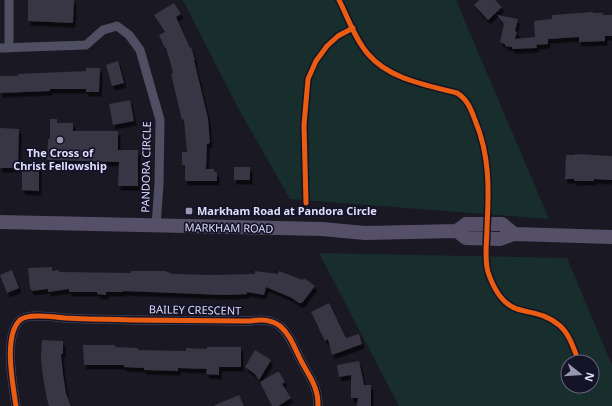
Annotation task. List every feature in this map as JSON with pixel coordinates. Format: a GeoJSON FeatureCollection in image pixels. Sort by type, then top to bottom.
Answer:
{"type":"FeatureCollection","features":[{"type":"Feature","properties":{"kind":"main road","name":"MARKHAM ROAD"},"geometry":{"type":"LineString","coordinates":[[0,222],[322,229],[365,233],[457,231],[466,224],[502,224],[514,234],[612,237]]}},
{"type":"Feature","properties":{"kind":"street"},"geometry":{"type":"LineString","coordinates":[[5,48],[9,0]]}},
{"type":"Feature","properties":{"kind":"street","name":"PANDORA CIRCLE"},"geometry":{"type":"LineString","coordinates":[[5,48],[86,45],[103,30],[117,26],[128,35],[140,50],[160,120],[159,184],[156,226]]}},
{"type":"Feature","properties":{"kind":"street","name":"BAILEY CRESCENT"},"geometry":{"type":"LineString","coordinates":[[16,406],[11,366],[12,335],[24,317],[39,316],[87,319],[251,321],[261,319],[271,321],[283,329],[292,342],[316,389],[319,399],[318,406]]}},
{"type":"Feature","properties":{"kind":"green space"},"geometry":{"type":"Polygon","coordinates":[[[183,0],[456,0],[549,219],[290,199],[238,108],[183,0]]]}},
{"type":"Feature","properties":{"kind":"green space"},"geometry":{"type":"Polygon","coordinates":[[[319,253],[567,258],[612,365],[612,406],[399,406],[319,253]]]}},
{"type":"Feature","properties":{"kind":"building"},"geometry":{"type":"Polygon","coordinates":[[[28,0],[74,0],[73,23],[28,21],[28,0]]]}},
{"type":"Feature","properties":{"kind":"building"},"geometry":{"type":"Polygon","coordinates":[[[479,0],[495,0],[502,7],[488,20],[474,5],[479,0]]]}},
{"type":"Feature","properties":{"kind":"building"},"geometry":{"type":"Polygon","coordinates":[[[174,3],[181,14],[176,17],[190,48],[191,47],[195,60],[208,119],[210,143],[207,144],[206,169],[214,169],[214,172],[217,172],[217,181],[185,181],[185,165],[182,165],[182,152],[187,152],[184,119],[182,120],[171,74],[173,74],[172,68],[166,48],[159,35],[165,32],[154,15],[174,3]]]}},
{"type":"Feature","properties":{"kind":"building"},"geometry":{"type":"Polygon","coordinates":[[[593,12],[603,13],[603,15],[612,15],[612,36],[605,36],[605,41],[579,42],[579,37],[548,39],[548,44],[536,45],[537,48],[512,49],[512,47],[505,46],[505,44],[500,42],[504,24],[497,15],[518,19],[515,39],[535,37],[534,21],[552,19],[552,15],[593,12]]]}},
{"type":"Feature","properties":{"kind":"building"},"geometry":{"type":"Polygon","coordinates":[[[118,61],[124,83],[112,86],[106,65],[118,61]]]}},
{"type":"Feature","properties":{"kind":"building"},"geometry":{"type":"Polygon","coordinates":[[[86,68],[100,68],[99,92],[86,92],[86,89],[50,89],[50,91],[0,93],[0,76],[86,71],[86,68]]]}},
{"type":"Feature","properties":{"kind":"building"},"geometry":{"type":"Polygon","coordinates":[[[130,100],[134,121],[113,125],[109,104],[130,100]]]}},
{"type":"Feature","properties":{"kind":"building"},"geometry":{"type":"Polygon","coordinates":[[[50,119],[57,119],[57,123],[73,123],[73,131],[118,131],[118,150],[138,150],[138,186],[118,186],[119,162],[47,160],[48,139],[50,139],[50,119]]]}},
{"type":"Feature","properties":{"kind":"building"},"geometry":{"type":"Polygon","coordinates":[[[0,128],[19,129],[18,168],[0,168],[0,128]]]}},
{"type":"Feature","properties":{"kind":"building"},"geometry":{"type":"Polygon","coordinates":[[[566,155],[612,156],[612,180],[594,179],[594,181],[574,181],[574,179],[565,179],[566,155]]]}},
{"type":"Feature","properties":{"kind":"building"},"geometry":{"type":"Polygon","coordinates":[[[22,163],[39,163],[39,191],[22,190],[22,163]]]}},
{"type":"Feature","properties":{"kind":"building"},"geometry":{"type":"Polygon","coordinates":[[[234,167],[250,167],[250,180],[234,180],[234,167]]]}},
{"type":"Feature","properties":{"kind":"building"},"geometry":{"type":"Polygon","coordinates":[[[52,267],[52,271],[59,270],[59,272],[131,273],[131,271],[165,271],[172,274],[213,275],[255,274],[255,271],[278,274],[279,271],[303,280],[304,278],[315,286],[302,303],[299,303],[292,298],[266,287],[264,295],[247,292],[247,294],[226,295],[123,291],[106,292],[106,295],[97,294],[97,292],[69,292],[69,289],[48,292],[48,289],[32,291],[30,289],[28,268],[52,267]]]}},
{"type":"Feature","properties":{"kind":"building"},"geometry":{"type":"Polygon","coordinates":[[[12,270],[19,288],[7,293],[0,275],[12,270]]]}},
{"type":"Feature","properties":{"kind":"building"},"geometry":{"type":"Polygon","coordinates":[[[329,303],[346,338],[359,334],[362,344],[332,355],[328,339],[325,341],[311,312],[329,303]]]}},
{"type":"Feature","properties":{"kind":"building"},"geometry":{"type":"Polygon","coordinates":[[[42,340],[63,341],[63,354],[61,354],[63,374],[66,394],[71,406],[49,406],[41,359],[42,340]]]}},
{"type":"Feature","properties":{"kind":"building"},"geometry":{"type":"Polygon","coordinates":[[[83,345],[115,345],[115,347],[138,348],[138,350],[186,351],[186,348],[207,349],[207,347],[241,347],[241,367],[219,367],[219,375],[206,374],[207,369],[178,368],[178,371],[144,370],[144,368],[124,367],[124,365],[84,365],[83,345]]]}},
{"type":"Feature","properties":{"kind":"building"},"geometry":{"type":"Polygon","coordinates":[[[255,350],[271,360],[259,380],[255,374],[245,367],[255,350]]]}},
{"type":"Feature","properties":{"kind":"building"},"geometry":{"type":"Polygon","coordinates":[[[359,361],[364,385],[371,385],[371,406],[357,406],[358,398],[351,398],[351,375],[339,377],[337,365],[359,361]]]}},
{"type":"Feature","properties":{"kind":"building"},"geometry":{"type":"Polygon","coordinates":[[[279,372],[285,382],[282,384],[291,398],[278,406],[272,406],[260,382],[279,372]]]}},
{"type":"Feature","properties":{"kind":"building"},"geometry":{"type":"Polygon","coordinates":[[[239,395],[244,406],[213,406],[239,395]]]}},
{"type":"Feature","properties":{"kind":"cycle path"},"geometry":{"type":"LineString","coordinates":[[339,0],[359,42],[377,63],[386,70],[409,80],[457,93],[466,101],[480,133],[486,160],[488,186],[486,261],[488,272],[499,294],[512,307],[539,314],[559,325],[569,337],[576,354]]}},
{"type":"Feature","properties":{"kind":"cycle path"},"geometry":{"type":"LineString","coordinates":[[306,203],[304,125],[308,79],[316,61],[327,46],[338,36],[353,28]]}},
{"type":"Feature","properties":{"kind":"cycle path"},"geometry":{"type":"LineString","coordinates":[[16,406],[10,361],[12,337],[15,327],[20,320],[29,317],[41,316],[111,320],[270,321],[280,326],[291,340],[314,384],[318,396],[318,406]]}},
{"type":"Feature","properties":{"kind":"place","name":"The Cross of Christ Fellowship"},"geometry":{"type":"Point","coordinates":[60,140]}},
{"type":"Feature","properties":{"kind":"place","name":"Markham Road at Pandora Circle"},"geometry":{"type":"Point","coordinates":[189,211]}}]}
